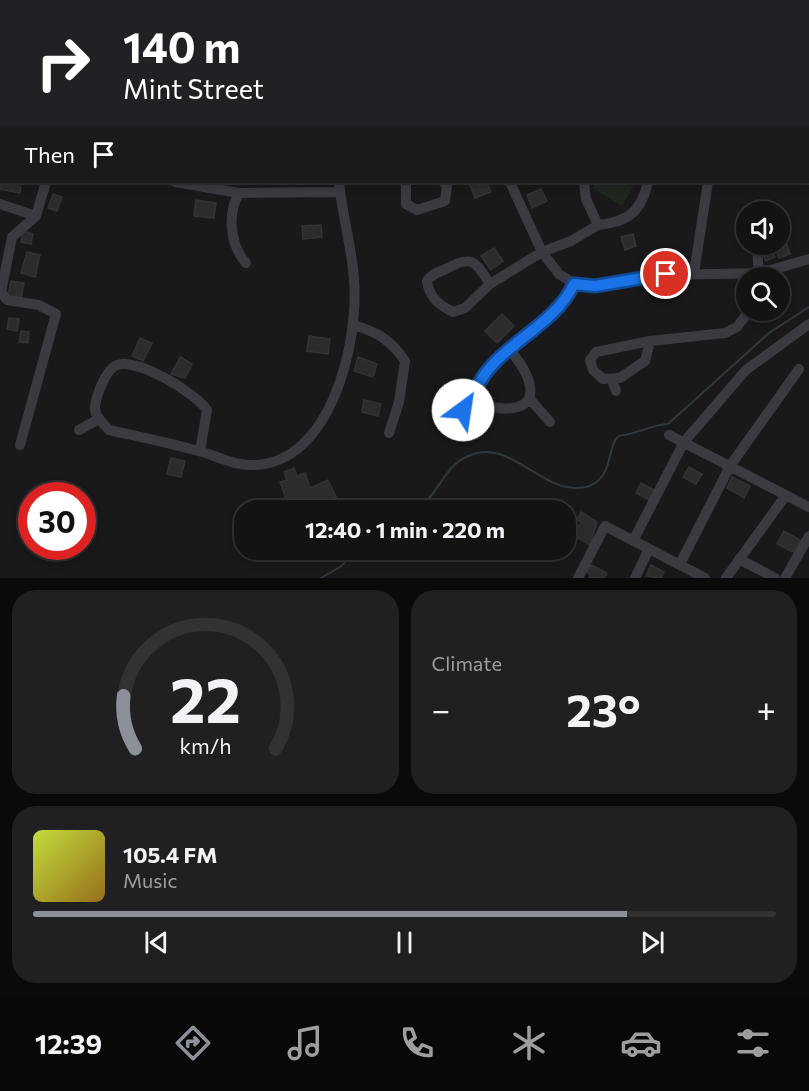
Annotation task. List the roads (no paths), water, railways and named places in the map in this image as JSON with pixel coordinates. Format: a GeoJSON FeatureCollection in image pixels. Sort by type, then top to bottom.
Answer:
{"type":"FeatureCollection","features":[{"type":"Feature","properties":{"kind":"street"},"geometry":{"type":"LineString","coordinates":[[20,444],[56,314],[39,304],[7,300],[1,292],[12,237],[36,216],[46,183]]}},
{"type":"Feature","properties":{"kind":"street"},"geometry":{"type":"LineString","coordinates":[[181,183],[239,193],[340,187],[354,280],[354,325],[339,382],[323,420],[306,443],[292,455],[273,464],[246,465],[200,451],[109,430],[99,419],[94,408],[105,377],[114,366],[125,364],[172,382],[190,392],[203,403],[207,417],[200,451]]}},
{"type":"Feature","properties":{"kind":"street"},"geometry":{"type":"LineString","coordinates":[[406,183],[406,204],[410,212],[445,201],[447,186],[444,183]]}},
{"type":"Feature","properties":{"kind":"street"},"geometry":{"type":"LineString","coordinates":[[510,183],[542,252],[559,274],[574,284],[595,286],[653,276],[694,273],[736,274]]}},
{"type":"Feature","properties":{"kind":"street"},"geometry":{"type":"LineString","coordinates":[[584,183],[586,199],[598,225]]}},
{"type":"Feature","properties":{"kind":"street"},"geometry":{"type":"LineString","coordinates":[[490,284],[478,265],[470,261],[461,261],[423,279],[428,291],[440,305],[453,312],[465,308],[490,284],[542,252],[571,241],[598,225],[617,223],[640,214],[648,183]]}},
{"type":"Feature","properties":{"kind":"street"},"geometry":{"type":"LineString","coordinates":[[694,273],[708,183]]}},
{"type":"Feature","properties":{"kind":"street"},"geometry":{"type":"LineString","coordinates":[[239,193],[234,202],[232,222],[237,251],[246,263]]}},
{"type":"Feature","properties":{"kind":"street"},"geometry":{"type":"LineString","coordinates":[[0,204],[36,216]]}},
{"type":"Feature","properties":{"kind":"street"},"geometry":{"type":"LineString","coordinates":[[784,267],[809,259]]}},
{"type":"Feature","properties":{"kind":"street"},"geometry":{"type":"LineString","coordinates":[[510,350],[529,376],[532,388],[529,398],[525,403],[500,409],[486,406],[475,391],[494,359],[510,350],[554,312],[569,295],[574,284]]}},
{"type":"Feature","properties":{"kind":"street"},"geometry":{"type":"LineString","coordinates":[[650,341],[645,361],[620,378],[603,379],[593,370],[590,360],[596,352],[650,341],[725,333],[737,327],[742,321]]}},
{"type":"Feature","properties":{"kind":"street"},"geometry":{"type":"LineString","coordinates":[[633,541],[684,442],[746,370],[809,324]]}},
{"type":"Feature","properties":{"kind":"street"},"geometry":{"type":"LineString","coordinates":[[354,325],[386,338],[410,360],[389,433]]}},
{"type":"Feature","properties":{"kind":"street"},"geometry":{"type":"LineString","coordinates":[[680,564],[730,466],[799,369]]}},
{"type":"Feature","properties":{"kind":"street"},"geometry":{"type":"LineString","coordinates":[[612,380],[616,391]]}},
{"type":"Feature","properties":{"kind":"street"},"geometry":{"type":"LineString","coordinates":[[463,410],[478,397]]}},
{"type":"Feature","properties":{"kind":"street"},"geometry":{"type":"LineString","coordinates":[[529,398],[550,422]]}},
{"type":"Feature","properties":{"kind":"street"},"geometry":{"type":"LineString","coordinates":[[79,430],[99,419]]}},
{"type":"Feature","properties":{"kind":"street"},"geometry":{"type":"LineString","coordinates":[[669,435],[809,507]]}},
{"type":"Feature","properties":{"kind":"street"},"geometry":{"type":"LineString","coordinates":[[726,578],[786,495]]}},
{"type":"Feature","properties":{"kind":"street"},"geometry":{"type":"LineString","coordinates":[[578,578],[605,526],[699,576]]}},
{"type":"Feature","properties":{"kind":"street"},"geometry":{"type":"LineString","coordinates":[[785,578],[809,536]]}},
{"type":"Feature","properties":{"kind":"street"},"geometry":{"type":"LineString","coordinates":[[634,578],[649,549]]}},
{"type":"Feature","properties":{"kind":"street"},"geometry":{"type":"LineString","coordinates":[[739,559],[776,578]]}},
{"type":"Feature","properties":{"kind":"waterway"},"geometry":{"type":"LineString","coordinates":[[428,500],[458,462],[482,452],[497,453],[512,459],[540,476],[570,488],[586,487],[595,483],[606,470],[612,446],[619,436],[668,424],[769,333],[809,307]]}},
{"type":"Feature","properties":{"kind":"waterway"},"geometry":{"type":"LineString","coordinates":[[321,578],[347,560]]}}]}
